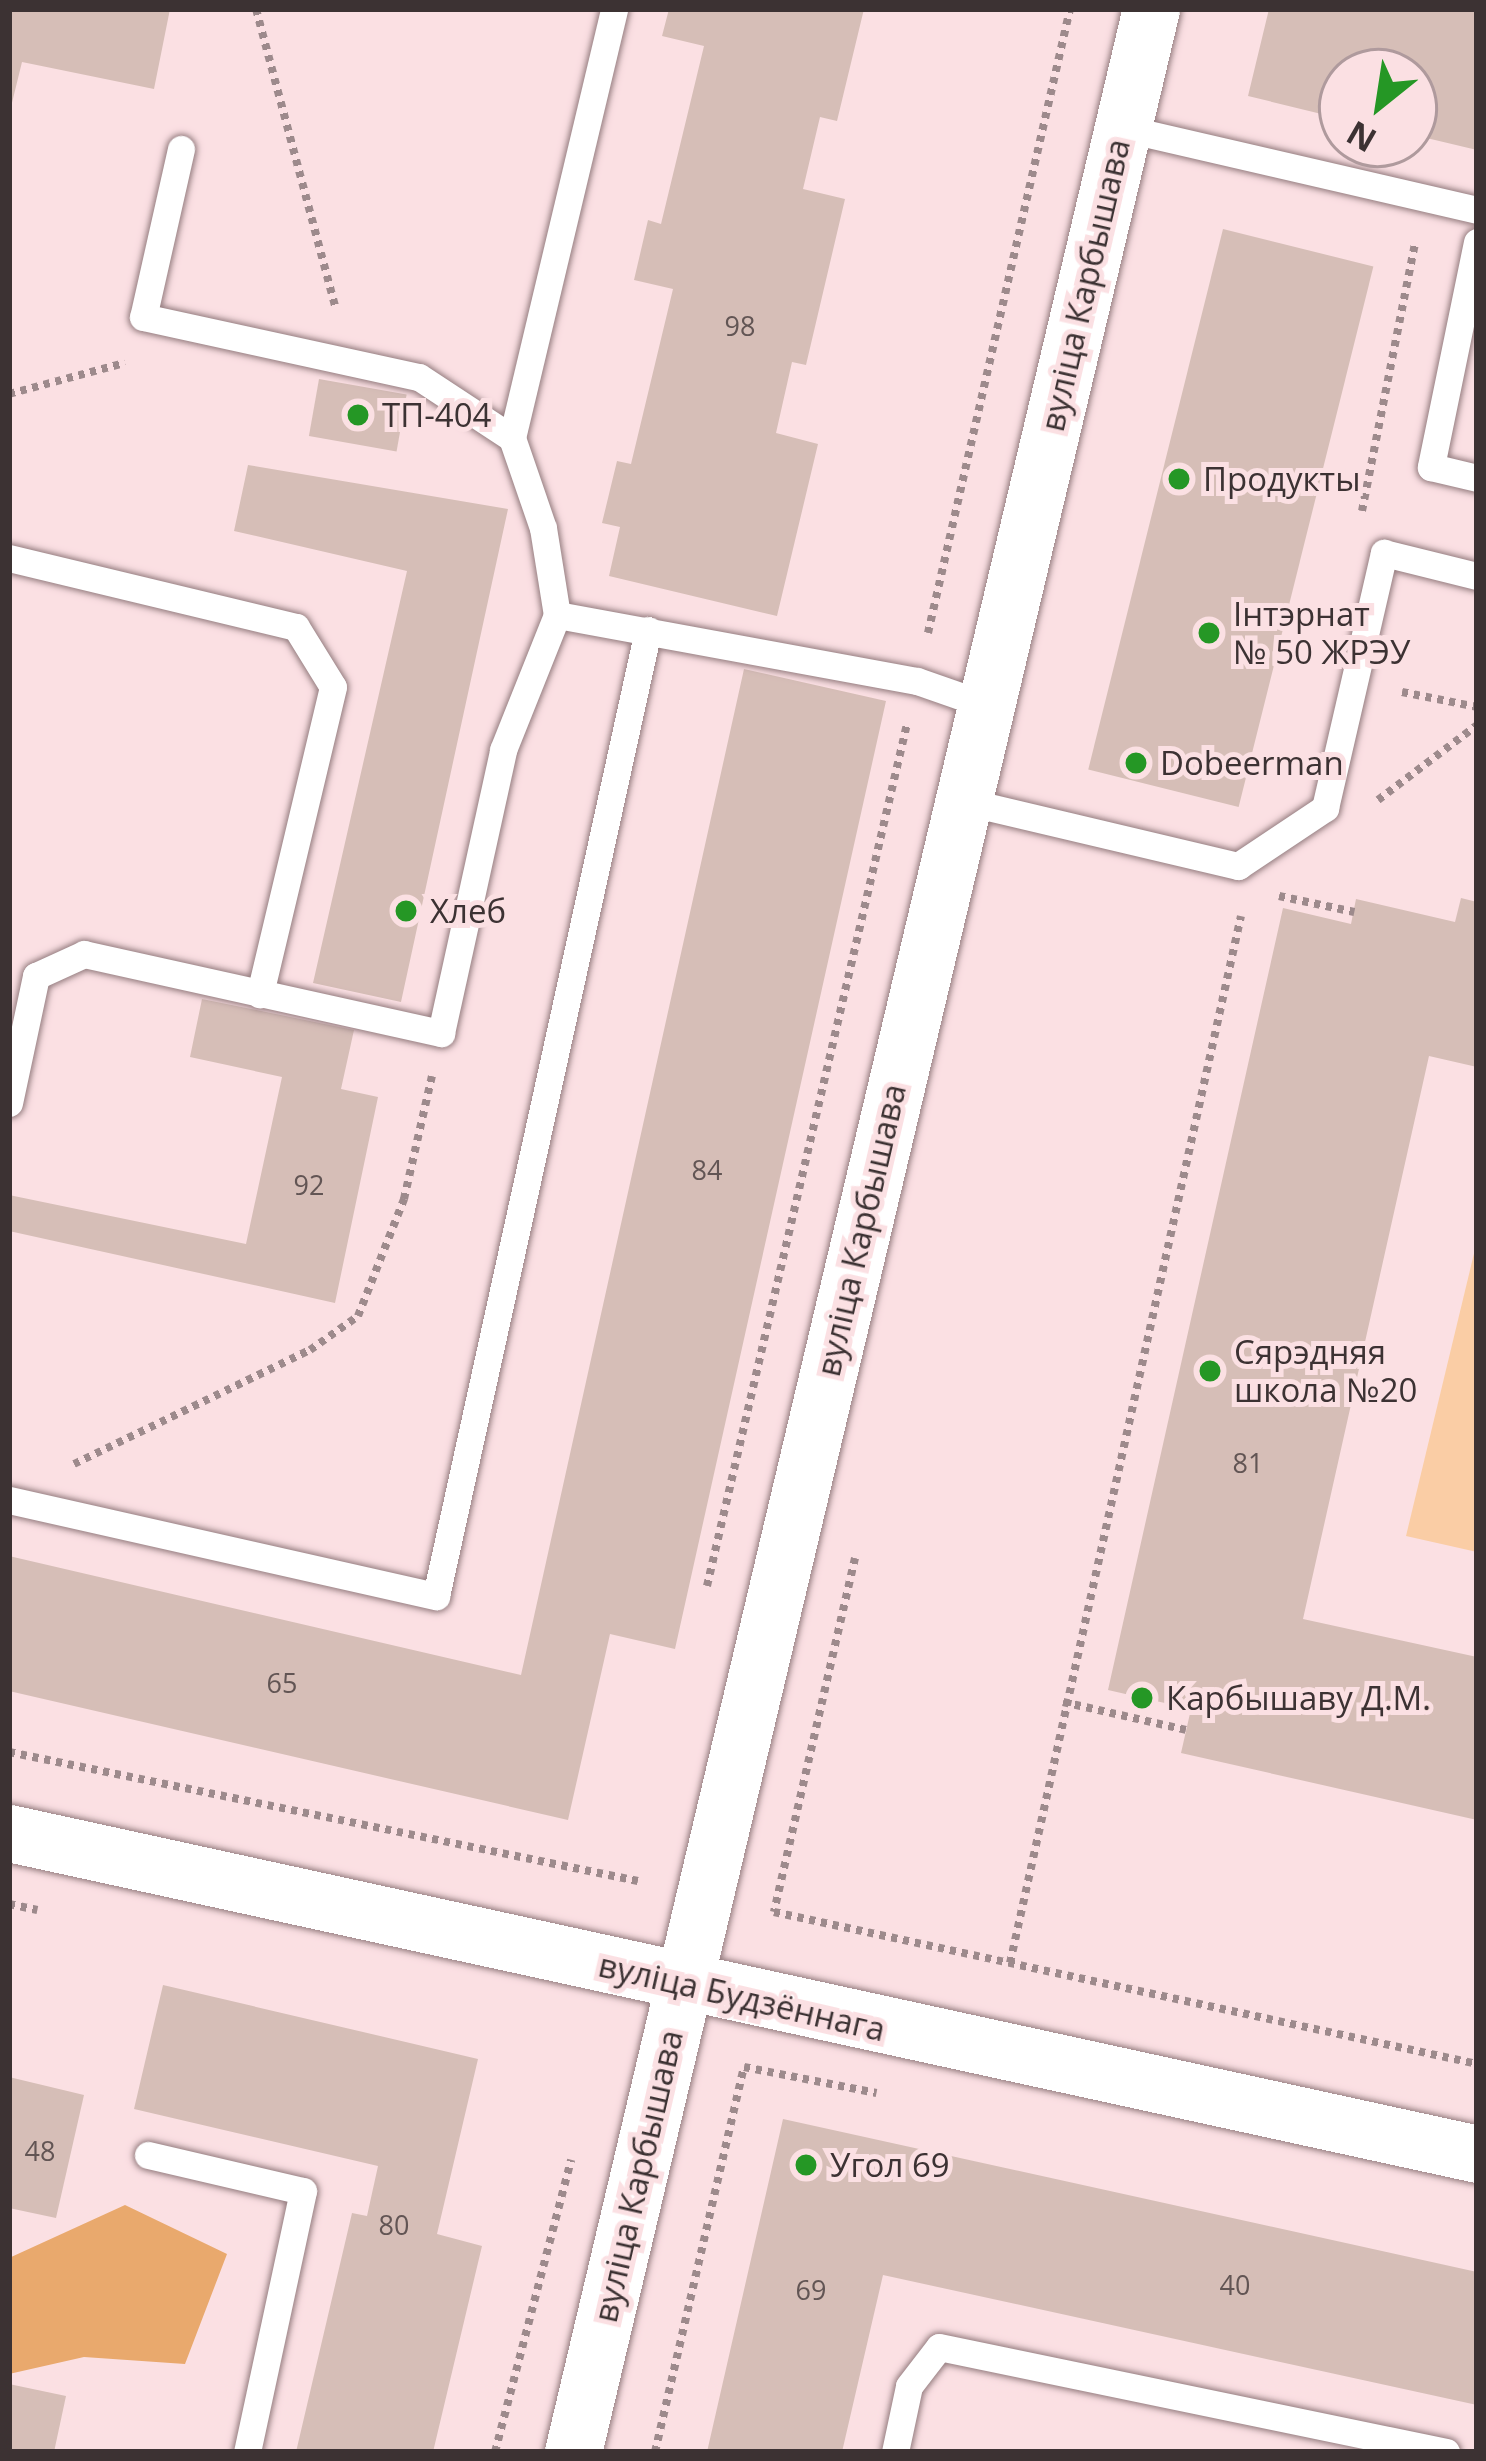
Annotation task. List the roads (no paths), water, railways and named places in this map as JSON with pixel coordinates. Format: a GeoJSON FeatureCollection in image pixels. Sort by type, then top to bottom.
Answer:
{"type":"FeatureCollection","features":[{"type":"Feature","properties":{"kind":"street","name":"вуліца Карбышава"},"geometry":{"type":"LineString","coordinates":[[573,2452],[1150,9]]}},
{"type":"Feature","properties":{"kind":"street","name":"вуліца Будзённага"},"geometry":{"type":"LineString","coordinates":[[9,1833],[683,1986],[1477,2154]]}},
{"type":"Feature","properties":{"kind":"lane"},"geometry":{"type":"LineString","coordinates":[[9,1103],[36,976],[84,954],[441,1034],[503,751],[557,615],[543,528],[512,438],[614,9]]}},
{"type":"Feature","properties":{"kind":"lane"},"geometry":{"type":"LineString","coordinates":[[1122,128],[1477,210]]}},
{"type":"Feature","properties":{"kind":"lane"},"geometry":{"type":"LineString","coordinates":[[182,149],[143,317],[419,377],[512,438]]}},
{"type":"Feature","properties":{"kind":"lane"},"geometry":{"type":"LineString","coordinates":[[1477,242],[1431,467],[1477,478]]}},
{"type":"Feature","properties":{"kind":"lane"},"geometry":{"type":"LineString","coordinates":[[963,801],[1238,866],[1324,808],[1384,554],[1477,577]]}},
{"type":"Feature","properties":{"kind":"lane"},"geometry":{"type":"LineString","coordinates":[[9,558],[296,627],[333,687],[260,994]]}},
{"type":"Feature","properties":{"kind":"lane"},"geometry":{"type":"LineString","coordinates":[[557,615],[917,681],[986,705]]}},
{"type":"Feature","properties":{"kind":"lane"},"geometry":{"type":"LineString","coordinates":[[9,1499],[436,1596],[648,630]]}},
{"type":"Feature","properties":{"kind":"lane"},"geometry":{"type":"LineString","coordinates":[[148,2155],[302,2191],[248,2452]]}},
{"type":"Feature","properties":{"kind":"lane"},"geometry":{"type":"LineString","coordinates":[[895,2452],[909,2386],[939,2348],[1446,2452]]}},
{"type":"Feature","properties":{"kind":"place","name":"ТП-404"},"geometry":{"type":"Point","coordinates":[358,415]}},
{"type":"Feature","properties":{"kind":"place","name":"Продукты"},"geometry":{"type":"Point","coordinates":[1179,479]}},
{"type":"Feature","properties":{"kind":"place","name":"Інтэрнат № 50 ЖРЭУ"},"geometry":{"type":"Point","coordinates":[1209,633]}},
{"type":"Feature","properties":{"kind":"place","name":"Dobeerman"},"geometry":{"type":"Point","coordinates":[1136,763]}},
{"type":"Feature","properties":{"kind":"place","name":"Хлеб"},"geometry":{"type":"Point","coordinates":[406,911]}},
{"type":"Feature","properties":{"kind":"place","name":"Сярэдняя школа №20"},"geometry":{"type":"Point","coordinates":[1210,1371]}},
{"type":"Feature","properties":{"kind":"place","name":"Карбышаву Д.М."},"geometry":{"type":"Point","coordinates":[1142,1698]}},
{"type":"Feature","properties":{"kind":"place","name":"Угол 69"},"geometry":{"type":"Point","coordinates":[806,2165]}}]}
